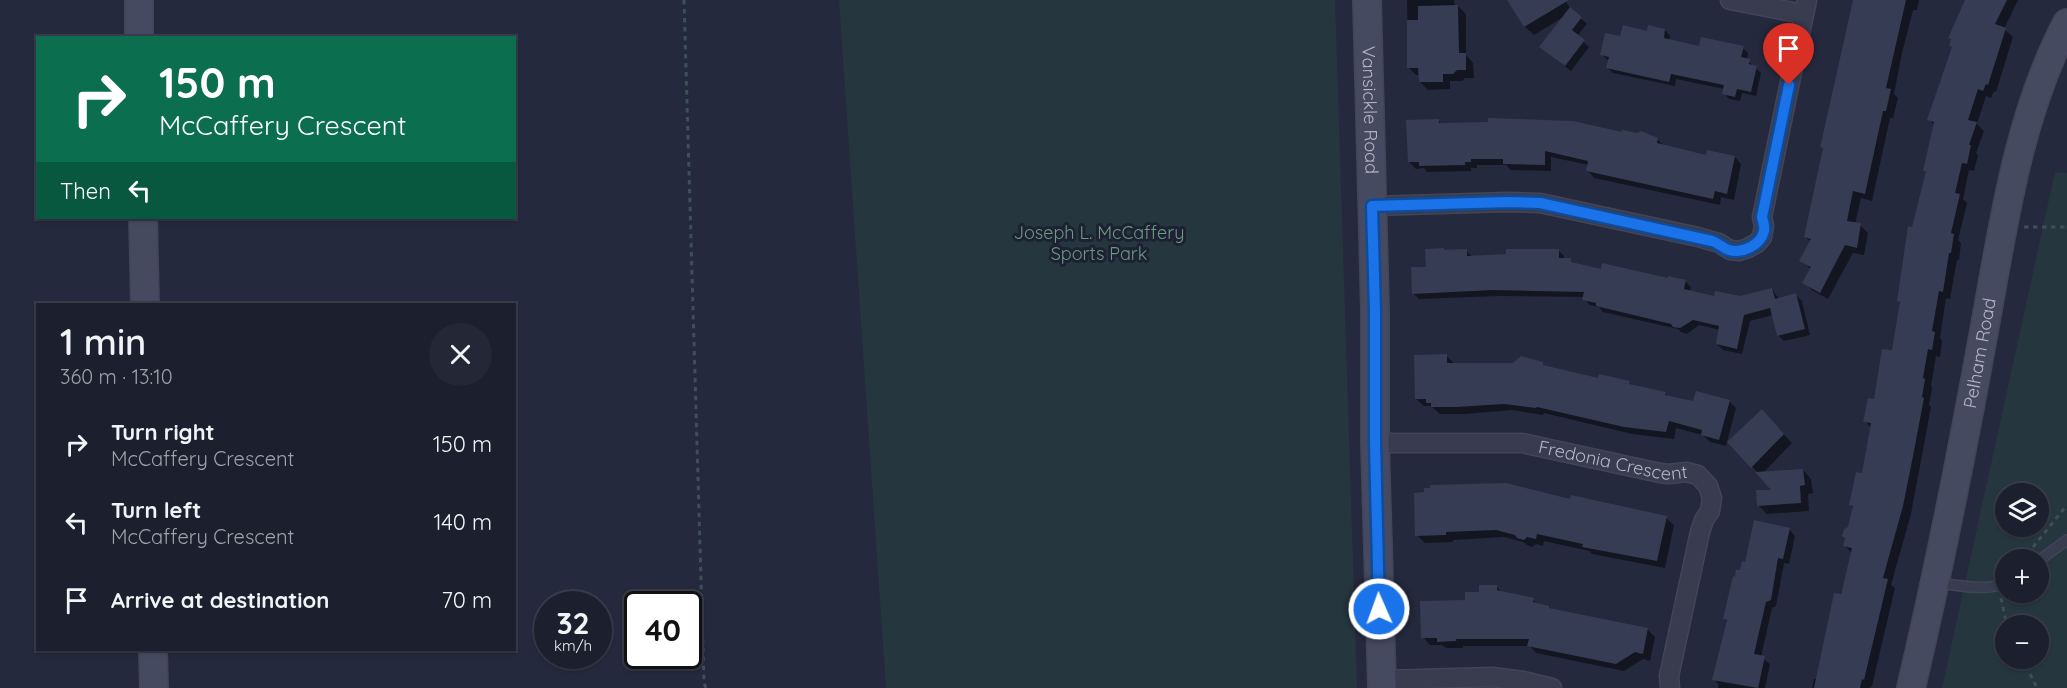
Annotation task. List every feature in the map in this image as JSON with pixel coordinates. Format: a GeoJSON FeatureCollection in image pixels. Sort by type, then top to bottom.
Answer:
{"type":"FeatureCollection","features":[{"type":"Feature","properties":{"kind":"street"},"geometry":{"type":"LineString","coordinates":[[138,0],[139,36]]}},
{"type":"Feature","properties":{"kind":"street","name":"Vansickle Road"},"geometry":{"type":"LineString","coordinates":[[1367,0],[1382,684]]}},
{"type":"Feature","properties":{"kind":"street"},"geometry":{"type":"LineString","coordinates":[[1372,206],[1540,203],[1712,241],[1730,250],[1739,251],[1757,243],[1764,232],[1762,217],[1805,7],[1731,0]]}},
{"type":"Feature","properties":{"kind":"street","name":"Pelham Road"},"geometry":{"type":"LineString","coordinates":[[1911,688],[1935,583],[2009,200],[2038,90],[2067,23]]}},
{"type":"Feature","properties":{"kind":"street"},"geometry":{"type":"LineString","coordinates":[[143,219],[145,303]]}},
{"type":"Feature","properties":{"kind":"street","name":"Fredonia Crescent"},"geometry":{"type":"LineString","coordinates":[[1375,443],[1522,443],[1660,473],[1686,472],[1698,475],[1711,492],[1712,505],[1700,532],[1685,594],[1669,676],[1670,688]]}},
{"type":"Feature","properties":{"kind":"street"},"geometry":{"type":"LineString","coordinates":[[153,651],[154,688]]}},
{"type":"Feature","properties":{"kind":"street"},"geometry":{"type":"LineString","coordinates":[[1382,684],[1492,677],[1552,688]]}},
{"type":"Feature","properties":{"kind":"lane"},"geometry":{"type":"LineString","coordinates":[[2049,553],[2067,540]]}},
{"type":"Feature","properties":{"kind":"lane"},"geometry":{"type":"LineString","coordinates":[[1935,583],[1979,588],[1995,585]]}},
{"type":"Feature","properties":{"kind":"path"},"geometry":{"type":"LineString","coordinates":[[684,0],[704,683],[706,688]]}},
{"type":"Feature","properties":{"kind":"path"},"geometry":{"type":"LineString","coordinates":[[2024,227],[2067,227]]}},
{"type":"Feature","properties":{"kind":"path"},"geometry":{"type":"LineString","coordinates":[[2032,549],[2067,505]]}},
{"type":"Feature","properties":{"kind":"path"},"geometry":{"type":"LineString","coordinates":[[2028,669],[2037,688]]}},
{"type":"Feature","properties":{"kind":"green space","name":"Joseph L. McCaffery Sports Park"},"geometry":{"type":"Polygon","coordinates":[[[839,0],[1335,0],[1357,688],[886,688],[839,0]]]}},
{"type":"Feature","properties":{"kind":"green space"},"geometry":{"type":"Polygon","coordinates":[[[2055,172],[2067,173],[2067,688],[1942,688],[2055,172]]]}},
{"type":"Feature","properties":{"kind":"building"},"geometry":{"type":"Polygon","coordinates":[[[1507,0],[1569,0],[1524,27],[1507,0]]]}},
{"type":"Feature","properties":{"kind":"building"},"geometry":{"type":"Polygon","coordinates":[[[1853,0],[1906,0],[1886,88],[1891,89],[1886,111],[1883,111],[1865,194],[1853,191],[1847,221],[1861,223],[1857,248],[1845,245],[1820,293],[1802,283],[1811,267],[1799,261],[1811,239],[1804,237],[1823,148],[1820,147],[1853,0]]]}},
{"type":"Feature","properties":{"kind":"building"},"geometry":{"type":"Polygon","coordinates":[[[1965,0],[2007,0],[1995,24],[2006,28],[1988,85],[1986,84],[1983,91],[1978,89],[1968,120],[1977,122],[1969,145],[1971,145],[1967,164],[1962,163],[1955,193],[1960,194],[1951,233],[1954,234],[1951,253],[1949,253],[1943,292],[1939,291],[1932,331],[1935,332],[1932,350],[1928,349],[1923,378],[1925,379],[1922,397],[1924,398],[1903,506],[1883,578],[1888,579],[1864,680],[1862,679],[1860,688],[1814,688],[1834,593],[1841,594],[1852,548],[1843,546],[1845,538],[1842,536],[1844,529],[1848,527],[1853,506],[1849,505],[1856,472],[1862,473],[1871,423],[1863,422],[1868,398],[1874,399],[1882,349],[1892,350],[1908,226],[1912,227],[1926,171],[1923,171],[1934,122],[1927,120],[1952,47],[1949,46],[1951,39],[1948,38],[1965,0]]]}},
{"type":"Feature","properties":{"kind":"building"},"geometry":{"type":"Polygon","coordinates":[[[1458,5],[1459,53],[1466,53],[1466,70],[1443,74],[1443,82],[1419,82],[1418,68],[1407,68],[1407,20],[1418,20],[1418,6],[1458,5]]]}},
{"type":"Feature","properties":{"kind":"building"},"geometry":{"type":"Polygon","coordinates":[[[1570,7],[1582,17],[1572,30],[1585,40],[1565,66],[1539,47],[1570,7]]]}},
{"type":"Feature","properties":{"kind":"building"},"geometry":{"type":"Polygon","coordinates":[[[1623,25],[1647,31],[1648,25],[1665,29],[1664,38],[1699,46],[1701,37],[1744,46],[1741,57],[1750,59],[1749,64],[1757,66],[1751,92],[1737,89],[1735,97],[1722,94],[1724,85],[1671,74],[1669,82],[1606,68],[1609,57],[1600,55],[1605,33],[1620,36],[1623,25]]]}},
{"type":"Feature","properties":{"kind":"building"},"geometry":{"type":"Polygon","coordinates":[[[1488,118],[1573,121],[1622,132],[1622,130],[1637,133],[1641,131],[1658,138],[1657,143],[1706,155],[1707,150],[1735,156],[1727,194],[1715,191],[1713,199],[1586,171],[1588,161],[1545,151],[1545,165],[1503,164],[1503,159],[1471,159],[1471,162],[1465,162],[1465,165],[1419,166],[1419,162],[1408,162],[1406,120],[1439,119],[1439,123],[1488,122],[1488,118]]]}},
{"type":"Feature","properties":{"kind":"building"},"geometry":{"type":"Polygon","coordinates":[[[1444,248],[1444,250],[1467,249],[1467,256],[1506,254],[1506,249],[1559,249],[1559,258],[1571,258],[1571,262],[1601,269],[1602,263],[1686,280],[1684,289],[1714,296],[1715,291],[1740,296],[1772,288],[1775,299],[1796,293],[1805,329],[1777,336],[1770,308],[1744,315],[1737,349],[1716,344],[1719,326],[1693,320],[1680,328],[1673,327],[1671,324],[1596,306],[1596,303],[1582,300],[1584,292],[1493,290],[1412,294],[1411,267],[1426,267],[1425,249],[1444,248]]]}},
{"type":"Feature","properties":{"kind":"building"},"geometry":{"type":"Polygon","coordinates":[[[1447,354],[1447,363],[1513,363],[1521,356],[1543,362],[1543,365],[1598,378],[1599,374],[1630,381],[1629,384],[1693,401],[1696,391],[1730,400],[1719,440],[1701,435],[1702,430],[1669,421],[1666,432],[1624,427],[1537,407],[1504,404],[1431,407],[1431,403],[1426,403],[1426,399],[1415,399],[1414,355],[1447,354]]]}},
{"type":"Feature","properties":{"kind":"building"},"geometry":{"type":"Polygon","coordinates":[[[1762,409],[1784,434],[1751,468],[1727,442],[1762,409]]]}},
{"type":"Feature","properties":{"kind":"building"},"geometry":{"type":"Polygon","coordinates":[[[1803,469],[1805,485],[1800,486],[1801,503],[1757,506],[1756,490],[1771,490],[1755,472],[1803,469]]]}},
{"type":"Feature","properties":{"kind":"building"},"geometry":{"type":"Polygon","coordinates":[[[1506,483],[1570,499],[1571,495],[1667,516],[1657,561],[1582,547],[1583,544],[1537,534],[1536,539],[1527,537],[1524,540],[1496,530],[1415,536],[1414,493],[1424,492],[1424,488],[1430,488],[1430,485],[1506,483]]]}},
{"type":"Feature","properties":{"kind":"building"},"geometry":{"type":"Polygon","coordinates":[[[1754,520],[1790,528],[1783,559],[1778,558],[1771,600],[1766,602],[1754,654],[1765,656],[1758,688],[1712,680],[1727,620],[1723,619],[1733,576],[1735,577],[1736,570],[1740,570],[1742,561],[1745,562],[1754,520]]]}},
{"type":"Feature","properties":{"kind":"building"},"geometry":{"type":"Polygon","coordinates":[[[1479,585],[1497,585],[1497,590],[1534,598],[1533,602],[1549,606],[1549,608],[1648,628],[1643,654],[1635,652],[1616,664],[1527,646],[1529,639],[1456,639],[1456,641],[1437,642],[1437,638],[1421,638],[1420,601],[1465,600],[1465,592],[1479,592],[1479,585]]]}},
{"type":"Feature","properties":{"kind":"route"},"geometry":{"type":"LineString","coordinates":[[1379,609],[1372,206],[1540,203],[1712,241],[1730,250],[1739,251],[1757,243],[1764,232],[1762,217],[1789,85]]}}]}
